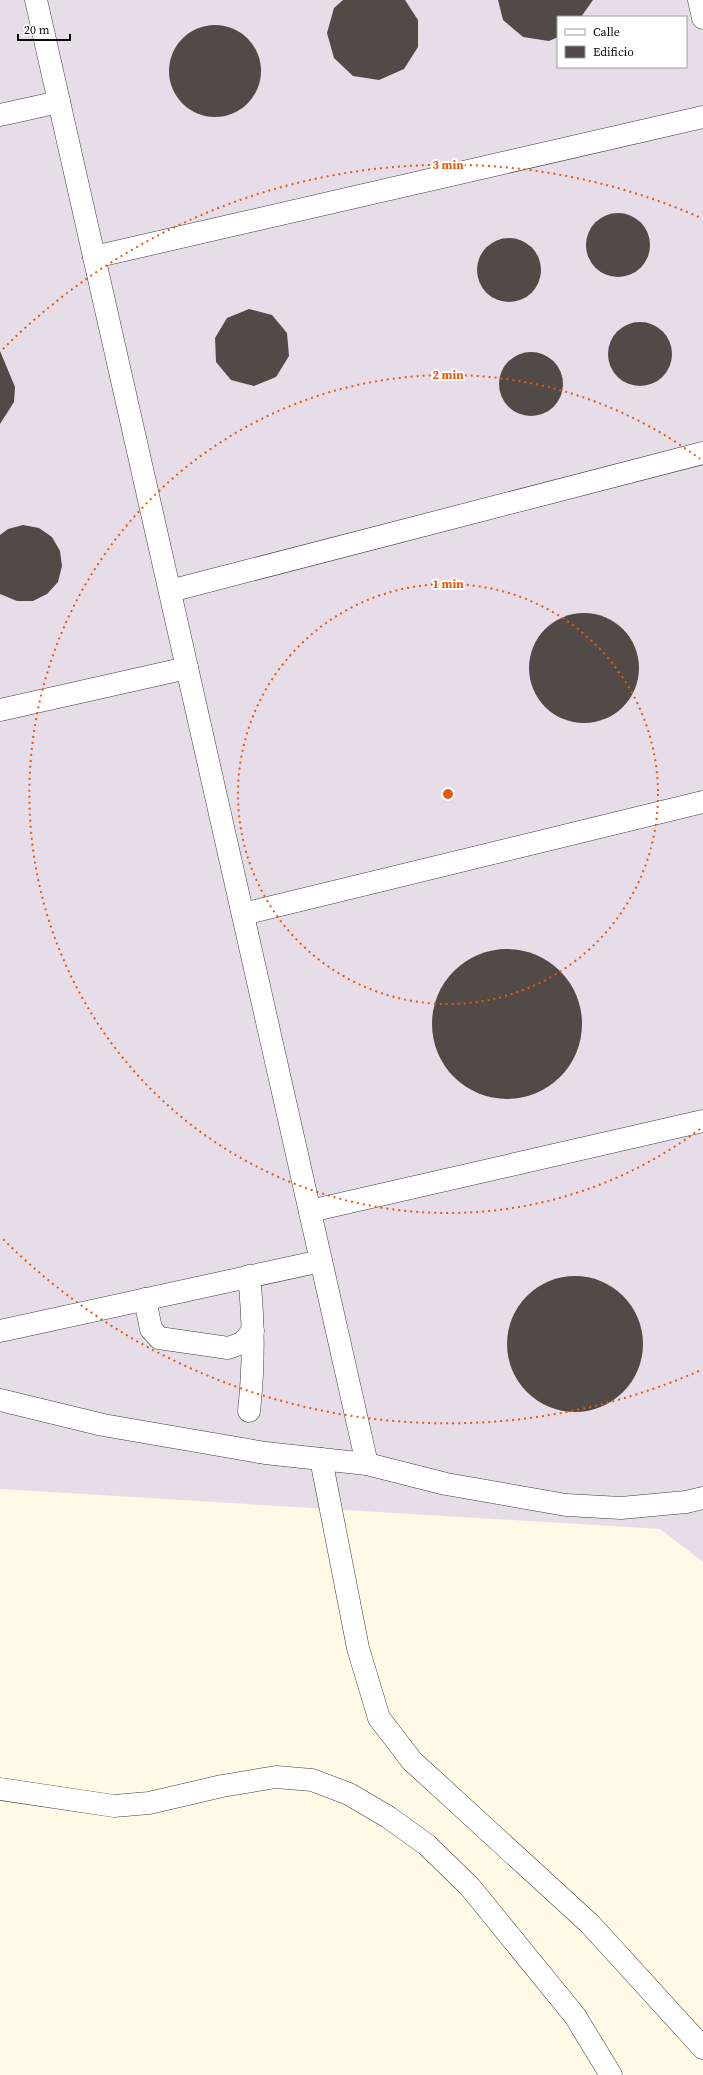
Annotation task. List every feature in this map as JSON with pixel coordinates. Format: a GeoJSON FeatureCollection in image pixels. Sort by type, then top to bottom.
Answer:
{"type":"FeatureCollection","features":[{"type":"Feature","properties":{"kind":"street"},"geometry":{"type":"LineString","coordinates":[[36,0],[367,1464]]}},
{"type":"Feature","properties":{"kind":"street"},"geometry":{"type":"LineString","coordinates":[[699,0],[703,18]]}},
{"type":"Feature","properties":{"kind":"street"},"geometry":{"type":"LineString","coordinates":[[0,115],[59,102]]}},
{"type":"Feature","properties":{"kind":"street"},"geometry":{"type":"LineString","coordinates":[[94,257],[703,117]]}},
{"type":"Feature","properties":{"kind":"street"},"geometry":{"type":"LineString","coordinates":[[170,591],[703,453]]}},
{"type":"Feature","properties":{"kind":"street"},"geometry":{"type":"LineString","coordinates":[[0,710],[187,668]]}},
{"type":"Feature","properties":{"kind":"street"},"geometry":{"type":"LineString","coordinates":[[243,914],[703,802]]}},
{"type":"Feature","properties":{"kind":"street"},"geometry":{"type":"LineString","coordinates":[[310,1211],[703,1121]]}},
{"type":"Feature","properties":{"kind":"street"},"geometry":{"type":"LineString","coordinates":[[0,1331],[321,1261]]}},
{"type":"Feature","properties":{"kind":"street"},"geometry":{"type":"LineString","coordinates":[[249,1276],[253,1331],[253,1374],[249,1412]]}},
{"type":"Feature","properties":{"kind":"street"},"geometry":{"type":"LineString","coordinates":[[145,1299],[151,1329],[159,1338],[228,1348],[242,1343],[253,1331]]}},
{"type":"Feature","properties":{"kind":"street"},"geometry":{"type":"LineString","coordinates":[[0,1400],[103,1425],[265,1453],[367,1464],[446,1484],[566,1505],[621,1508],[686,1502],[703,1498]]}},
{"type":"Feature","properties":{"kind":"street"},"geometry":{"type":"LineString","coordinates":[[321,1459],[358,1648],[379,1718],[412,1761],[590,1924],[703,2048]]}},
{"type":"Feature","properties":{"kind":"street"},"geometry":{"type":"LineString","coordinates":[[0,1789],[114,1806],[149,1804],[222,1786],[276,1777],[312,1780],[349,1794],[388,1817],[427,1845],[470,1887],[575,2016],[611,2075]]}},
{"type":"Feature","properties":{"kind":"shaded area"},"geometry":{"type":"Polygon","coordinates":[[[0,0],[703,0],[703,1562],[660,1529],[0,1489],[0,0]]]}},
{"type":"Feature","properties":{"kind":"building"},"geometry":{"type":"Polygon","coordinates":[[[343,0],[405,0],[418,20],[418,47],[404,69],[379,80],[353,76],[334,58],[327,33],[334,8],[343,0]]]}},
{"type":"Feature","properties":{"kind":"building"},"geometry":{"type":"Polygon","coordinates":[[[498,0],[593,0],[582,16],[557,16],[557,37],[549,41],[523,37],[503,20],[498,0]]]}},
{"type":"Feature","properties":{"kind":"building"},"geometry":{"type":"Polygon","coordinates":[[[215,25],[232,29],[247,39],[257,54],[261,71],[257,88],[247,103],[232,113],[215,117],[198,113],[183,103],[173,88],[169,71],[173,54],[183,39],[198,29],[215,25]]]}},
{"type":"Feature","properties":{"kind":"building"},"geometry":{"type":"Polygon","coordinates":[[[612,213],[624,213],[641,222],[648,233],[650,245],[648,257],[641,268],[624,277],[612,277],[600,272],[591,263],[586,251],[586,239],[591,227],[600,218],[612,213]]]}},
{"type":"Feature","properties":{"kind":"building"},"geometry":{"type":"Polygon","coordinates":[[[503,238],[515,238],[532,247],[539,258],[541,270],[539,282],[532,293],[515,302],[503,302],[491,297],[482,288],[477,276],[477,264],[482,252],[491,243],[503,238]]]}},
{"type":"Feature","properties":{"kind":"building"},"geometry":{"type":"Polygon","coordinates":[[[249,309],[272,315],[287,333],[289,356],[276,377],[254,386],[231,380],[216,362],[215,338],[227,318],[249,309]]]}},
{"type":"Feature","properties":{"kind":"building"},"geometry":{"type":"Polygon","coordinates":[[[634,322],[646,322],[663,331],[670,342],[672,354],[670,366],[663,377],[646,386],[634,386],[622,381],[613,372],[608,360],[608,348],[613,336],[622,327],[634,322]]]}},
{"type":"Feature","properties":{"kind":"building"},"geometry":{"type":"Polygon","coordinates":[[[0,351],[15,387],[14,402],[0,424],[0,351]]]}},
{"type":"Feature","properties":{"kind":"building"},"geometry":{"type":"Polygon","coordinates":[[[525,352],[537,352],[554,361],[561,372],[563,384],[561,396],[554,407],[537,416],[525,416],[513,411],[504,402],[499,390],[499,378],[504,366],[513,357],[525,352]]]}},
{"type":"Feature","properties":{"kind":"building"},"geometry":{"type":"Polygon","coordinates":[[[23,525],[39,528],[52,537],[60,551],[62,566],[58,582],[47,594],[33,601],[17,601],[0,594],[0,535],[8,529],[23,525]]]}},
{"type":"Feature","properties":{"kind":"building"},"geometry":{"type":"Polygon","coordinates":[[[584,613],[605,617],[615,622],[623,629],[630,637],[635,647],[639,668],[635,689],[630,699],[623,707],[615,714],[605,719],[584,723],[563,719],[553,714],[545,707],[538,699],[533,689],[529,668],[533,647],[538,637],[545,629],[553,622],[563,617],[584,613]]]}},
{"type":"Feature","properties":{"kind":"building"},"geometry":{"type":"Polygon","coordinates":[[[507,949],[529,952],[549,962],[560,971],[569,982],[579,1002],[582,1024],[579,1046],[569,1066],[560,1077],[549,1086],[529,1096],[507,1099],[485,1096],[465,1086],[454,1077],[445,1066],[435,1046],[432,1024],[435,1002],[445,982],[454,971],[465,962],[485,952],[507,949]]]}},
{"type":"Feature","properties":{"kind":"building"},"geometry":{"type":"Polygon","coordinates":[[[568,1276],[582,1276],[601,1281],[613,1287],[628,1301],[638,1318],[642,1331],[642,1357],[638,1370],[632,1382],[618,1397],[613,1401],[595,1409],[582,1412],[568,1412],[549,1407],[537,1401],[522,1387],[518,1382],[510,1364],[507,1351],[507,1337],[512,1318],[518,1306],[532,1291],[537,1287],[555,1279],[568,1276]]]}}]}
